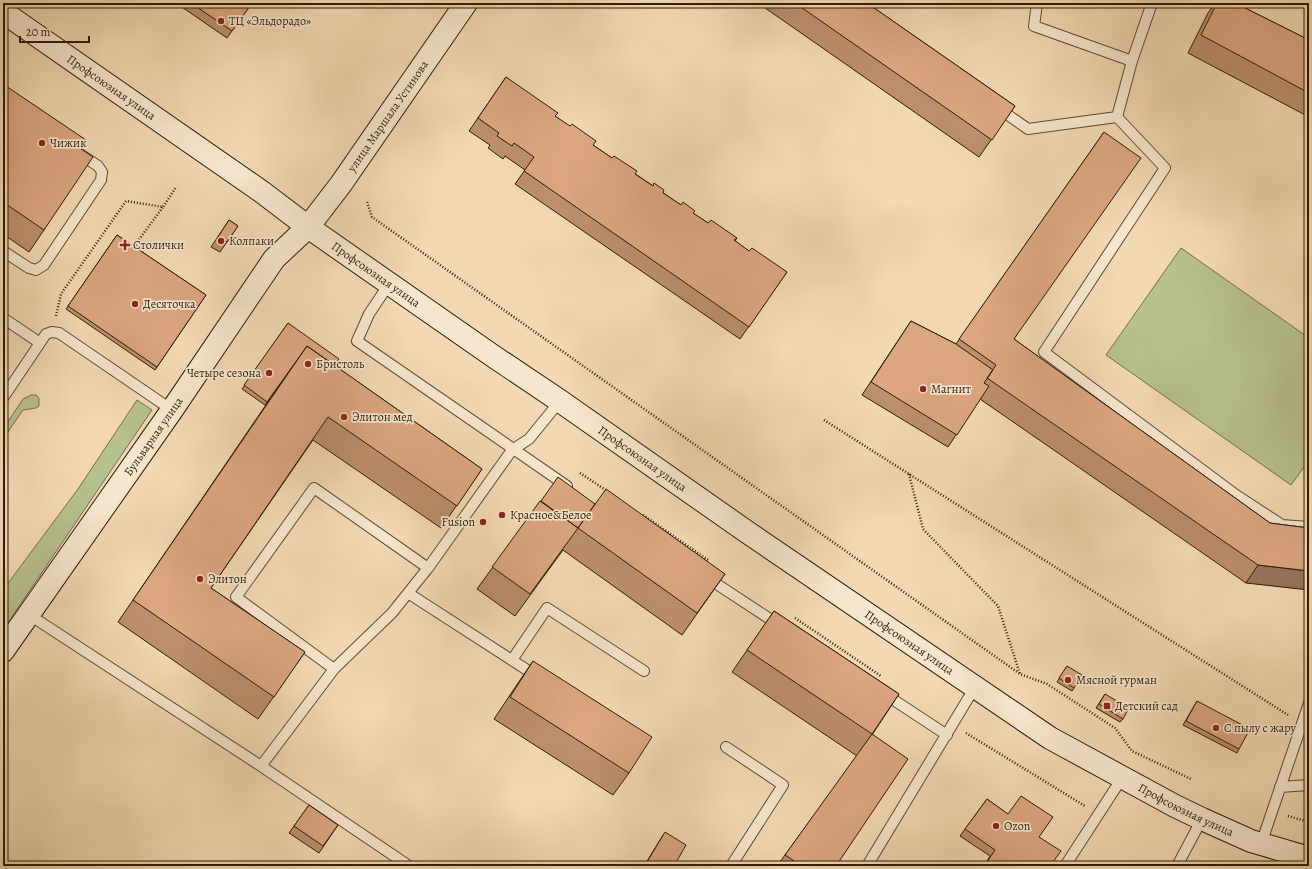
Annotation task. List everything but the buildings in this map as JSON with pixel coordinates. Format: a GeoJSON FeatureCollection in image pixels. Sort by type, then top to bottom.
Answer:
{"type":"FeatureCollection","features":[{"type":"Feature","properties":{"kind":"main road","name":"улица Маршала Устинова"},"geometry":{"type":"LineString","coordinates":[[308,227],[341,184],[466,3]]}},
{"type":"Feature","properties":{"kind":"main road","name":"Профсоюзная улица"},"geometry":{"type":"LineString","coordinates":[[3,12],[256,187],[308,227],[389,284],[747,532],[1050,738],[1122,778],[1202,819],[1261,844],[1309,858]]}},
{"type":"Feature","properties":{"kind":"main road","name":"Бульварная улица"},"geometry":{"type":"LineString","coordinates":[[3,651],[172,410],[274,259],[308,227]]}},
{"type":"Feature","properties":{"kind":"lane"},"geometry":{"type":"LineString","coordinates":[[1037,3],[1034,26],[1132,61]]}},
{"type":"Feature","properties":{"kind":"lane"},"geometry":{"type":"LineString","coordinates":[[1117,116],[1132,61],[1152,3]]}},
{"type":"Feature","properties":{"kind":"lane"},"geometry":{"type":"LineString","coordinates":[[990,102],[1028,129],[1117,116]]}},
{"type":"Feature","properties":{"kind":"lane"},"geometry":{"type":"LineString","coordinates":[[1117,116],[1165,168],[1044,352],[1236,495],[1282,525],[1309,527]]}},
{"type":"Feature","properties":{"kind":"lane"},"geometry":{"type":"LineString","coordinates":[[3,251],[29,268],[36,270],[44,265],[101,180],[102,172],[98,166],[72,149]]}},
{"type":"Feature","properties":{"kind":"lane"},"geometry":{"type":"LineString","coordinates":[[389,284],[369,314],[357,341],[512,450],[579,493]]}},
{"type":"Feature","properties":{"kind":"lane"},"geometry":{"type":"LineString","coordinates":[[3,318],[40,343]]}},
{"type":"Feature","properties":{"kind":"lane"},"geometry":{"type":"LineString","coordinates":[[3,398],[46,334],[52,332],[59,334],[172,410]]}},
{"type":"Feature","properties":{"kind":"lane"},"geometry":{"type":"LineString","coordinates":[[261,766],[334,669],[392,613],[428,568],[512,450],[529,439],[560,401]]}},
{"type":"Feature","properties":{"kind":"lane"},"geometry":{"type":"LineString","coordinates":[[334,669],[236,597],[314,488],[428,568]]}},
{"type":"Feature","properties":{"kind":"lane"},"geometry":{"type":"LineString","coordinates":[[699,572],[786,629]]}},
{"type":"Feature","properties":{"kind":"lane"},"geometry":{"type":"LineString","coordinates":[[408,593],[544,680]]}},
{"type":"Feature","properties":{"kind":"lane"},"geometry":{"type":"LineString","coordinates":[[512,660],[547,608],[644,671]]}},
{"type":"Feature","properties":{"kind":"lane"},"geometry":{"type":"LineString","coordinates":[[28,614],[261,766],[409,866]]}},
{"type":"Feature","properties":{"kind":"lane"},"geometry":{"type":"LineString","coordinates":[[873,686],[946,735]]}},
{"type":"Feature","properties":{"kind":"lane"},"geometry":{"type":"LineString","coordinates":[[866,866],[975,687]]}},
{"type":"Feature","properties":{"kind":"lane"},"geometry":{"type":"LineString","coordinates":[[1261,844],[1309,703]]}},
{"type":"Feature","properties":{"kind":"lane"},"geometry":{"type":"LineString","coordinates":[[726,747],[782,785],[731,866]]}},
{"type":"Feature","properties":{"kind":"lane"},"geometry":{"type":"LineString","coordinates":[[1065,866],[1122,778]]}},
{"type":"Feature","properties":{"kind":"lane"},"geometry":{"type":"LineString","coordinates":[[1280,787],[1309,785]]}},
{"type":"Feature","properties":{"kind":"lane"},"geometry":{"type":"LineString","coordinates":[[1177,866],[1202,819]]}},
{"type":"Feature","properties":{"kind":"path"},"geometry":{"type":"LineString","coordinates":[[144,254],[134,245],[176,187]]}},
{"type":"Feature","properties":{"kind":"path"},"geometry":{"type":"LineString","coordinates":[[52,332],[61,294],[126,201],[163,206]]}},
{"type":"Feature","properties":{"kind":"path"},"geometry":{"type":"LineString","coordinates":[[367,202],[372,217],[1020,674],[1047,684],[1115,728],[1132,751],[1191,779]]}},
{"type":"Feature","properties":{"kind":"path"},"geometry":{"type":"LineString","coordinates":[[824,420],[1302,724]]}},
{"type":"Feature","properties":{"kind":"path"},"geometry":{"type":"LineString","coordinates":[[576,470],[609,492]]}},
{"type":"Feature","properties":{"kind":"path"},"geometry":{"type":"LineString","coordinates":[[909,474],[923,529],[998,606],[1020,674]]}},
{"type":"Feature","properties":{"kind":"path"},"geometry":{"type":"LineString","coordinates":[[642,515],[714,564]]}},
{"type":"Feature","properties":{"kind":"path"},"geometry":{"type":"LineString","coordinates":[[793,617],[886,679]]}},
{"type":"Feature","properties":{"kind":"path"},"geometry":{"type":"LineString","coordinates":[[952,723],[1098,814]]}},
{"type":"Feature","properties":{"kind":"path"},"geometry":{"type":"LineString","coordinates":[[1272,812],[1309,822]]}},
{"type":"Feature","properties":{"kind":"green space"},"geometry":{"type":"Polygon","coordinates":[[[1181,248],[1309,338],[1309,460],[1291,485],[1106,355],[1181,248]]]}},
{"type":"Feature","properties":{"kind":"green space"},"geometry":{"type":"Polygon","coordinates":[[[31,395],[36,395],[39,398],[39,406],[36,408],[23,410],[3,439],[3,429],[23,399],[31,395]]]}},
{"type":"Feature","properties":{"kind":"green space"},"geometry":{"type":"Polygon","coordinates":[[[137,400],[152,410],[3,630],[3,590],[78,489],[137,400]]]}},
{"type":"Feature","properties":{"kind":"place","name":"ТЦ «Эльдорадо»"},"geometry":{"type":"Point","coordinates":[221,21]}},
{"type":"Feature","properties":{"kind":"place","name":"Чижик"},"geometry":{"type":"Point","coordinates":[42,143]}},
{"type":"Feature","properties":{"kind":"place","name":"Колпаки"},"geometry":{"type":"Point","coordinates":[221,241]}},
{"type":"Feature","properties":{"kind":"place","name":"Столички"},"geometry":{"type":"Point","coordinates":[125,245]}},
{"type":"Feature","properties":{"kind":"place","name":"Десяточка"},"geometry":{"type":"Point","coordinates":[135,304]}},
{"type":"Feature","properties":{"kind":"place","name":"Бристоль"},"geometry":{"type":"Point","coordinates":[308,364]}},
{"type":"Feature","properties":{"kind":"place","name":"Четыре сезона"},"geometry":{"type":"Point","coordinates":[269,373]}},
{"type":"Feature","properties":{"kind":"place","name":"Магнит"},"geometry":{"type":"Point","coordinates":[923,389]}},
{"type":"Feature","properties":{"kind":"place","name":"Элитон мед"},"geometry":{"type":"Point","coordinates":[344,417]}},
{"type":"Feature","properties":{"kind":"place","name":"Красное&Белое"},"geometry":{"type":"Point","coordinates":[502,515]}},
{"type":"Feature","properties":{"kind":"place","name":"Fusion"},"geometry":{"type":"Point","coordinates":[483,522]}},
{"type":"Feature","properties":{"kind":"place","name":"Элитон"},"geometry":{"type":"Point","coordinates":[200,579]}},
{"type":"Feature","properties":{"kind":"place","name":"Мясной гурман"},"geometry":{"type":"Point","coordinates":[1068,680]}},
{"type":"Feature","properties":{"kind":"place","name":"Детский сад"},"geometry":{"type":"Point","coordinates":[1107,706]}},
{"type":"Feature","properties":{"kind":"place","name":"С пылу с жару"},"geometry":{"type":"Point","coordinates":[1216,728]}},
{"type":"Feature","properties":{"kind":"place","name":"Ozon"},"geometry":{"type":"Point","coordinates":[996,826]}}]}
